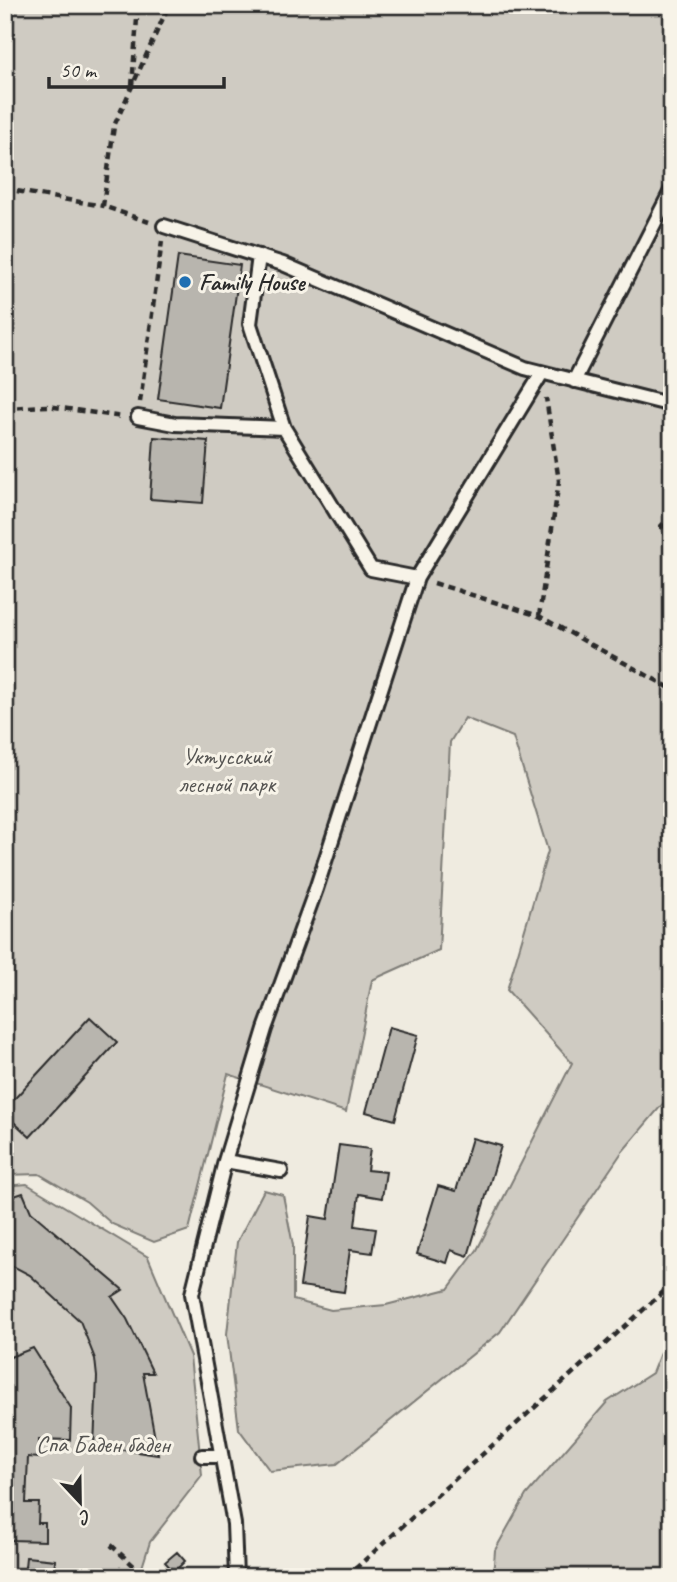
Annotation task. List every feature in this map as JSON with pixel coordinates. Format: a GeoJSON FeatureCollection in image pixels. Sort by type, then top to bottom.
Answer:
{"type":"FeatureCollection","features":[{"type":"Feature","properties":{"kind":"lane"},"geometry":{"type":"LineString","coordinates":[[574,381],[672,188]]}},
{"type":"Feature","properties":{"kind":"lane"},"geometry":{"type":"LineString","coordinates":[[164,226],[259,256],[542,373],[672,405]]}},
{"type":"Feature","properties":{"kind":"lane"},"geometry":{"type":"LineString","coordinates":[[259,256],[250,324],[284,428],[371,569],[417,578]]}},
{"type":"Feature","properties":{"kind":"lane"},"geometry":{"type":"LineString","coordinates":[[236,1577],[234,1524],[191,1294],[225,1161],[265,1030],[316,889],[417,578],[542,373]]}},
{"type":"Feature","properties":{"kind":"lane"},"geometry":{"type":"LineString","coordinates":[[138,417],[175,424],[284,428]]}},
{"type":"Feature","properties":{"kind":"lane"},"geometry":{"type":"LineString","coordinates":[[225,1161],[281,1171]]}},
{"type":"Feature","properties":{"kind":"lane"},"geometry":{"type":"LineString","coordinates":[[202,1455],[221,1455]]}},
{"type":"Feature","properties":{"kind":"path"},"geometry":{"type":"LineString","coordinates":[[132,90],[138,5]]}},
{"type":"Feature","properties":{"kind":"path"},"geometry":{"type":"LineString","coordinates":[[103,206],[114,126],[169,5]]}},
{"type":"Feature","properties":{"kind":"path"},"geometry":{"type":"LineString","coordinates":[[5,189],[103,206],[164,226],[138,417],[105,416],[48,406],[5,408]]}},
{"type":"Feature","properties":{"kind":"path"},"geometry":{"type":"LineString","coordinates":[[539,616],[559,481],[542,373]]}},
{"type":"Feature","properties":{"kind":"path"},"geometry":{"type":"LineString","coordinates":[[672,515],[661,526],[672,544]]}},
{"type":"Feature","properties":{"kind":"path"},"geometry":{"type":"LineString","coordinates":[[417,578],[539,616],[672,689]]}},
{"type":"Feature","properties":{"kind":"path"},"geometry":{"type":"LineString","coordinates":[[346,1577],[672,1284]]}},
{"type":"Feature","properties":{"kind":"path"},"geometry":{"type":"LineString","coordinates":[[111,1545],[146,1577]]}},
{"type":"Feature","properties":{"kind":"green space","name":"Уктусский лесной парк"},"geometry":{"type":"Polygon","coordinates":[[[5,5],[672,5],[672,1093],[622,1152],[500,1332],[337,1464],[270,1471],[239,1429],[227,1334],[237,1242],[264,1190],[283,1195],[293,1245],[293,1300],[331,1310],[386,1305],[448,1289],[477,1250],[572,1063],[507,990],[548,851],[513,737],[465,718],[450,742],[439,950],[372,980],[346,1112],[228,1074],[189,1230],[154,1242],[112,1224],[87,1202],[39,1174],[5,1175],[5,5]]]}},
{"type":"Feature","properties":{"kind":"green space","name":"Спа Баден баден"},"geometry":{"type":"Polygon","coordinates":[[[27,1184],[148,1257],[190,1356],[202,1475],[150,1542],[139,1577],[5,1577],[5,1186],[27,1184]]]}},
{"type":"Feature","properties":{"kind":"green space"},"geometry":{"type":"Polygon","coordinates":[[[672,1323],[672,1577],[493,1577],[495,1550],[526,1495],[607,1402],[652,1373],[672,1323]]]}},
{"type":"Feature","properties":{"kind":"building"},"geometry":{"type":"Polygon","coordinates":[[[178,256],[240,265],[220,408],[158,399],[178,256]]]}},
{"type":"Feature","properties":{"kind":"building"},"geometry":{"type":"Polygon","coordinates":[[[154,437],[208,441],[203,503],[150,499],[154,437]]]}},
{"type":"Feature","properties":{"kind":"building"},"geometry":{"type":"Polygon","coordinates":[[[90,1017],[117,1042],[30,1137],[5,1114],[5,1109],[90,1017]]]}},
{"type":"Feature","properties":{"kind":"building"},"geometry":{"type":"Polygon","coordinates":[[[389,1027],[418,1035],[395,1120],[366,1112],[389,1027]]]}},
{"type":"Feature","properties":{"kind":"building"},"geometry":{"type":"Polygon","coordinates":[[[472,1138],[501,1146],[468,1256],[451,1250],[447,1263],[417,1254],[438,1186],[456,1191],[472,1138]]]}},
{"type":"Feature","properties":{"kind":"building"},"geometry":{"type":"Polygon","coordinates":[[[339,1145],[370,1149],[367,1170],[386,1172],[382,1198],[359,1194],[355,1226],[376,1229],[372,1253],[350,1250],[344,1292],[300,1286],[310,1216],[328,1219],[339,1145]]]}},
{"type":"Feature","properties":{"kind":"building"},"geometry":{"type":"Polygon","coordinates":[[[23,1193],[31,1212],[123,1290],[112,1297],[127,1319],[153,1373],[143,1373],[158,1455],[94,1446],[97,1377],[95,1359],[80,1321],[30,1275],[5,1262],[5,1199],[23,1193]]]}},
{"type":"Feature","properties":{"kind":"building"},"geometry":{"type":"Polygon","coordinates":[[[33,1348],[71,1408],[70,1440],[39,1439],[39,1458],[28,1457],[26,1503],[39,1503],[38,1523],[45,1523],[45,1541],[10,1540],[10,1521],[5,1520],[5,1359],[33,1348]]]}},
{"type":"Feature","properties":{"kind":"building"},"geometry":{"type":"Polygon","coordinates":[[[177,1552],[185,1561],[174,1572],[165,1562],[177,1552]]]}},
{"type":"Feature","properties":{"kind":"building"},"geometry":{"type":"Polygon","coordinates":[[[26,1557],[55,1560],[54,1577],[24,1577],[26,1557]]]}},
{"type":"Feature","properties":{"kind":"place","name":"Family House"},"geometry":{"type":"Point","coordinates":[185,282]}}]}
